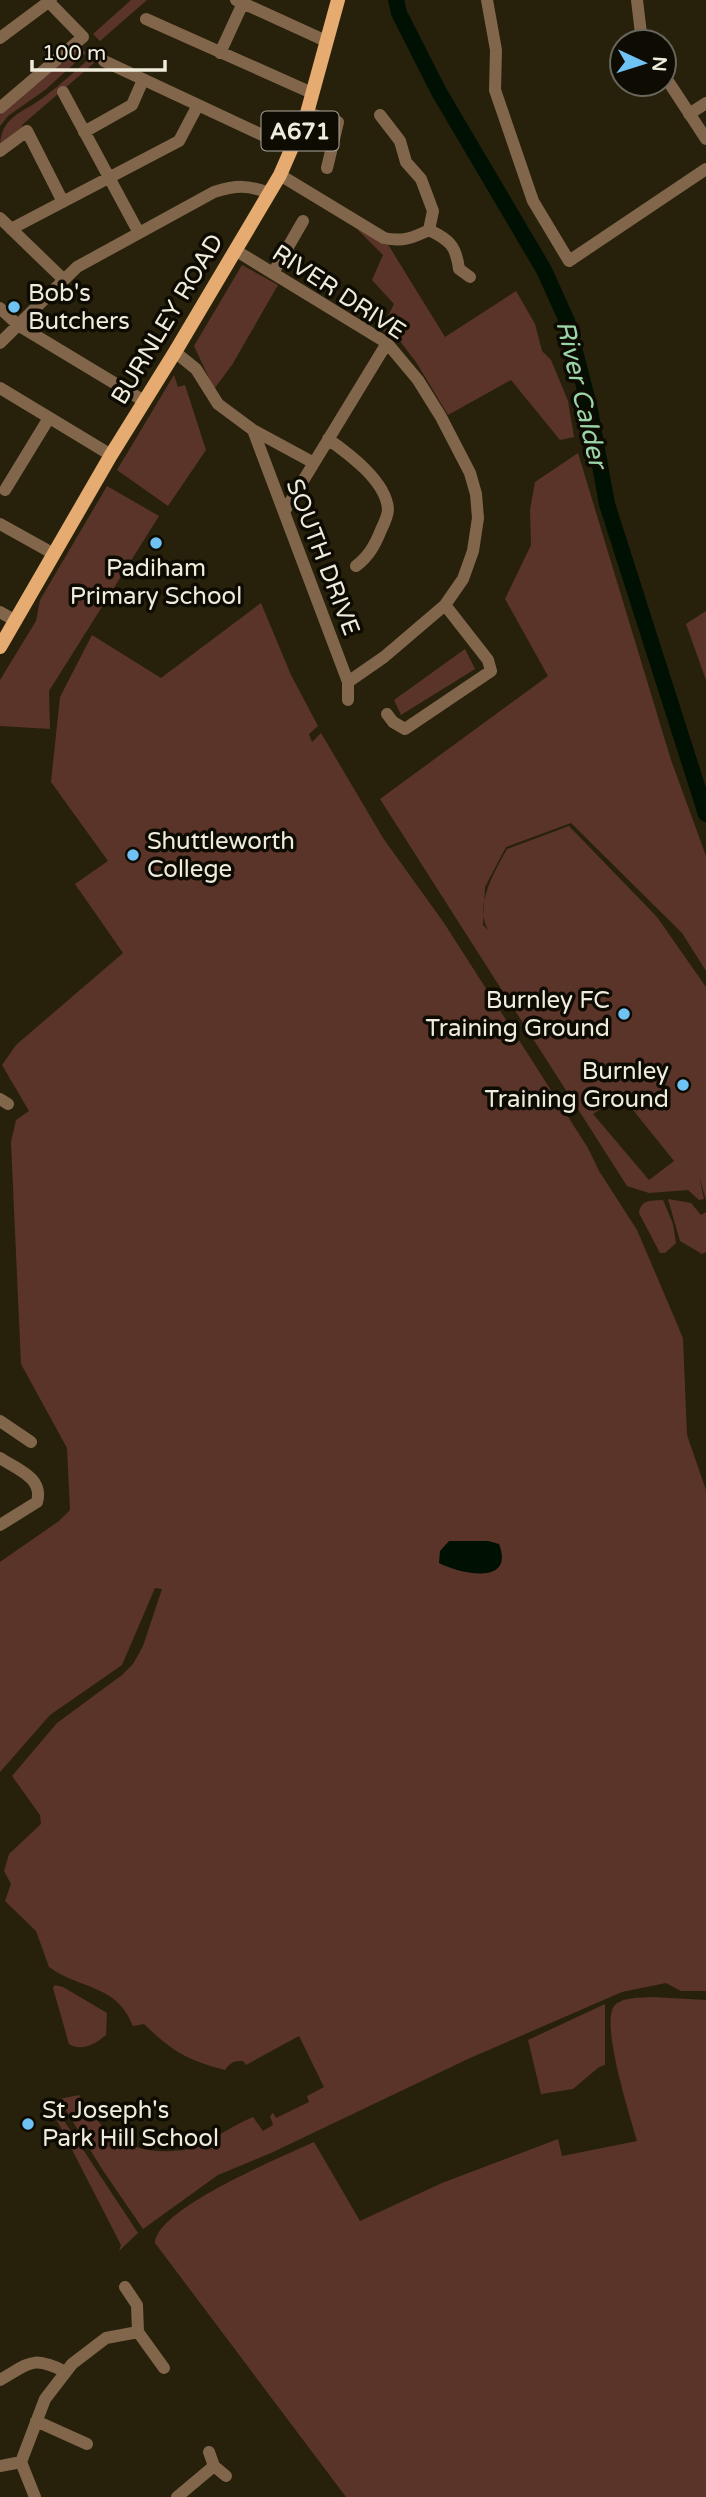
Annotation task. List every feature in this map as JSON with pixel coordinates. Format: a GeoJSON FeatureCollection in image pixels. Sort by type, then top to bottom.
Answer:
{"type":"FeatureCollection","features":[{"type":"Feature","properties":{"kind":"main road","name":"BURNLEY ROAD"},"geometry":{"type":"LineString","coordinates":[[0,647],[111,455],[280,175],[307,113],[338,0]]}},
{"type":"Feature","properties":{"kind":"street"},"geometry":{"type":"LineString","coordinates":[[487,0],[496,50],[495,90],[533,201],[569,261],[706,169]]}},
{"type":"Feature","properties":{"kind":"street"},"geometry":{"type":"LineString","coordinates":[[637,0],[639,28]]}},
{"type":"Feature","properties":{"kind":"street"},"geometry":{"type":"LineString","coordinates":[[0,38],[50,1],[83,37],[0,108]]}},
{"type":"Feature","properties":{"kind":"street"},"geometry":{"type":"LineString","coordinates":[[220,53],[240,2],[258,5],[326,41]]}},
{"type":"Feature","properties":{"kind":"street"},"geometry":{"type":"LineString","coordinates":[[146,19],[313,93]]}},
{"type":"Feature","properties":{"kind":"street"},"geometry":{"type":"LineString","coordinates":[[104,61],[292,149]]}},
{"type":"Feature","properties":{"kind":"street"},"geometry":{"type":"LineString","coordinates":[[84,132],[132,105],[143,80]]}},
{"type":"Feature","properties":{"kind":"street"},"geometry":{"type":"LineString","coordinates":[[63,92],[139,233]]}},
{"type":"Feature","properties":{"kind":"street"},"geometry":{"type":"LineString","coordinates":[[678,96],[706,139]]}},
{"type":"Feature","properties":{"kind":"street"},"geometry":{"type":"LineString","coordinates":[[690,114],[706,103]]}},
{"type":"Feature","properties":{"kind":"street"},"geometry":{"type":"LineString","coordinates":[[11,229],[179,141],[198,105]]}},
{"type":"Feature","properties":{"kind":"street"},"geometry":{"type":"LineString","coordinates":[[307,113],[338,122],[327,168]]}},
{"type":"Feature","properties":{"kind":"street"},"geometry":{"type":"LineString","coordinates":[[380,115],[400,141],[406,162],[421,179],[433,211],[429,230]]}},
{"type":"Feature","properties":{"kind":"street"},"geometry":{"type":"LineString","coordinates":[[0,151],[27,131],[63,202]]}},
{"type":"Feature","properties":{"kind":"street"},"geometry":{"type":"LineString","coordinates":[[280,175],[384,238],[411,239],[429,230]]}},
{"type":"Feature","properties":{"kind":"street"},"geometry":{"type":"LineString","coordinates":[[0,343],[77,267],[214,192],[235,185],[255,187],[270,193]]}},
{"type":"Feature","properties":{"kind":"street"},"geometry":{"type":"LineString","coordinates":[[0,218],[63,279]]}},
{"type":"Feature","properties":{"kind":"street"},"geometry":{"type":"LineString","coordinates":[[273,273],[303,221]]}},
{"type":"Feature","properties":{"kind":"street"},"geometry":{"type":"LineString","coordinates":[[429,230],[453,246],[459,269],[470,276]]}},
{"type":"Feature","properties":{"kind":"street","name":"RIVER DRIVE"},"geometry":{"type":"LineString","coordinates":[[235,250],[387,343],[418,380],[441,417],[470,473],[477,494],[478,518],[473,551],[463,579],[445,605],[384,657],[348,682]]}},
{"type":"Feature","properties":{"kind":"street"},"geometry":{"type":"LineString","coordinates":[[0,307],[18,325],[144,401]]}},
{"type":"Feature","properties":{"kind":"street"},"geometry":{"type":"LineString","coordinates":[[284,512],[387,343]]}},
{"type":"Feature","properties":{"kind":"street","name":"SOUTH DRIVE"},"geometry":{"type":"LineString","coordinates":[[174,352],[196,369],[218,404],[253,430],[314,463]]}},
{"type":"Feature","properties":{"kind":"street"},"geometry":{"type":"LineString","coordinates":[[0,388],[111,455]]}},
{"type":"Feature","properties":{"kind":"street"},"geometry":{"type":"LineString","coordinates":[[5,491],[49,418]]}},
{"type":"Feature","properties":{"kind":"street","name":"SOUTH DRIVE"},"geometry":{"type":"LineString","coordinates":[[253,430],[348,682],[348,700]]}},
{"type":"Feature","properties":{"kind":"street"},"geometry":{"type":"LineString","coordinates":[[328,439],[359,463],[386,498],[388,512],[376,543],[366,559],[356,566]]}},
{"type":"Feature","properties":{"kind":"street"},"geometry":{"type":"LineString","coordinates":[[0,524],[54,554]]}},
{"type":"Feature","properties":{"kind":"street"},"geometry":{"type":"LineString","coordinates":[[387,714],[393,722],[405,729],[491,671],[488,660],[445,605]]}},
{"type":"Feature","properties":{"kind":"street"},"geometry":{"type":"LineString","coordinates":[[0,612],[16,621]]}},
{"type":"Feature","properties":{"kind":"street"},"geometry":{"type":"LineString","coordinates":[[0,1421],[31,1442]]}},
{"type":"Feature","properties":{"kind":"street"},"geometry":{"type":"LineString","coordinates":[[0,1458],[31,1478],[38,1485],[39,1494],[37,1502],[0,1525]]}},
{"type":"Feature","properties":{"kind":"street"},"geometry":{"type":"LineString","coordinates":[[125,2287],[137,2305],[138,2332],[164,2368]]}},
{"type":"Feature","properties":{"kind":"street"},"geometry":{"type":"LineString","coordinates":[[35,2497],[21,2462],[45,2399],[72,2364],[106,2338],[138,2332]]}},
{"type":"Feature","properties":{"kind":"street"},"geometry":{"type":"LineString","coordinates":[[0,2380],[33,2361],[49,2364],[65,2372]]}},
{"type":"Feature","properties":{"kind":"street"},"geometry":{"type":"LineString","coordinates":[[36,2421],[87,2444]]}},
{"type":"Feature","properties":{"kind":"street"},"geometry":{"type":"LineString","coordinates":[[209,2452],[214,2466],[226,2476]]}},
{"type":"Feature","properties":{"kind":"street"},"geometry":{"type":"LineString","coordinates":[[0,2466],[21,2462]]}},
{"type":"Feature","properties":{"kind":"street"},"geometry":{"type":"LineString","coordinates":[[177,2497],[214,2466]]}},
{"type":"Feature","properties":{"kind":"shaded area"},"geometry":{"type":"Polygon","coordinates":[[[131,0],[147,0],[100,41],[93,34],[131,0]]]}},
{"type":"Feature","properties":{"kind":"shaded area"},"geometry":{"type":"Polygon","coordinates":[[[80,46],[86,53],[45,90],[8,116],[0,126],[0,115],[80,46]]]}},
{"type":"Feature","properties":{"kind":"shaded area"},"geometry":{"type":"Polygon","coordinates":[[[90,58],[94,63],[22,125],[23,129],[0,148],[4,129],[14,116],[50,92],[90,58]]]}},
{"type":"Feature","properties":{"kind":"shaded area"},"geometry":{"type":"Polygon","coordinates":[[[357,229],[384,238],[445,337],[516,291],[535,324],[542,351],[551,360],[568,401],[574,437],[560,440],[511,380],[448,415],[416,362],[396,336],[381,330],[394,304],[372,280],[383,255],[357,229]]]}},
{"type":"Feature","properties":{"kind":"shaded area"},"geometry":{"type":"Polygon","coordinates":[[[242,265],[278,285],[232,365],[214,389],[194,346],[242,265]]]}},
{"type":"Feature","properties":{"kind":"shaded area"},"geometry":{"type":"Polygon","coordinates":[[[174,375],[178,387],[185,385],[206,450],[168,506],[117,470],[174,375]]]}},
{"type":"Feature","properties":{"kind":"shaded area"},"geometry":{"type":"Polygon","coordinates":[[[578,453],[671,760],[706,856],[706,971],[682,933],[571,823],[506,847],[485,887],[484,904],[492,878],[507,849],[569,826],[657,917],[706,987],[706,1200],[699,1176],[704,1199],[699,1200],[688,1190],[649,1193],[627,1186],[380,799],[548,676],[505,599],[531,545],[530,510],[535,482],[578,453]],[[621,1095],[593,1114],[649,1180],[674,1161],[621,1095]]]}},
{"type":"Feature","properties":{"kind":"shaded area"},"geometry":{"type":"Polygon","coordinates":[[[107,486],[159,516],[49,691],[50,729],[0,726],[0,680],[36,621],[40,600],[107,486]]]}},
{"type":"Feature","properties":{"kind":"shaded area"},"geometry":{"type":"Polygon","coordinates":[[[261,603],[291,675],[318,726],[309,734],[312,742],[321,733],[383,838],[444,923],[588,1148],[599,1171],[637,1230],[683,1338],[687,1435],[706,1490],[706,1991],[681,1991],[666,1983],[622,1992],[470,2058],[271,2153],[218,2175],[143,2229],[59,2099],[79,2095],[96,2119],[117,2138],[142,2149],[172,2151],[196,2146],[253,2117],[263,2131],[273,2125],[270,2116],[273,2113],[276,2118],[309,2102],[307,2096],[324,2087],[299,2036],[246,2065],[243,2061],[234,2062],[225,2070],[181,2054],[144,2024],[133,2026],[118,2002],[108,1995],[49,1967],[36,1931],[5,1901],[11,1884],[4,1871],[9,1854],[41,1824],[40,1815],[12,1776],[57,1723],[133,1664],[143,1646],[162,1589],[155,1588],[122,1665],[50,1715],[0,1772],[0,1562],[59,1521],[70,1510],[67,1448],[21,1364],[11,1142],[16,1120],[29,1111],[2,1065],[16,1045],[123,953],[75,884],[108,861],[51,782],[60,697],[92,635],[161,678],[261,603]]]}},
{"type":"Feature","properties":{"kind":"shaded area"},"geometry":{"type":"Polygon","coordinates":[[[706,611],[706,680],[686,624],[706,611]]]}},
{"type":"Feature","properties":{"kind":"shaded area"},"geometry":{"type":"Polygon","coordinates":[[[465,649],[475,669],[401,715],[394,700],[465,649]]]}},
{"type":"Feature","properties":{"kind":"shaded area"},"geometry":{"type":"Polygon","coordinates":[[[668,1199],[691,1203],[701,1215],[706,1212],[706,1252],[702,1254],[680,1241],[668,1199]]]}},
{"type":"Feature","properties":{"kind":"shaded area"},"geometry":{"type":"Polygon","coordinates":[[[663,1200],[673,1224],[676,1243],[665,1253],[660,1253],[639,1213],[644,1203],[663,1200]]]}},
{"type":"Feature","properties":{"kind":"shaded area"},"geometry":{"type":"Polygon","coordinates":[[[449,1541],[488,1541],[499,1544],[502,1557],[499,1566],[493,1571],[471,1573],[439,1563],[440,1551],[449,1541]]]}},
{"type":"Feature","properties":{"kind":"shaded area"},"geometry":{"type":"Polygon","coordinates":[[[55,1985],[107,2013],[106,2035],[88,2046],[69,2044],[53,1988],[55,1985]]]}},
{"type":"Feature","properties":{"kind":"shaded area"},"geometry":{"type":"Polygon","coordinates":[[[652,1997],[706,2000],[706,2497],[346,2497],[155,2243],[161,2229],[176,2215],[223,2185],[314,2142],[360,2221],[442,2183],[558,2139],[562,2156],[637,2141],[613,2049],[611,2015],[615,2005],[623,2001],[652,1997]]]}},
{"type":"Feature","properties":{"kind":"shaded area"},"geometry":{"type":"Polygon","coordinates":[[[605,2004],[605,2065],[573,2089],[541,2094],[528,2040],[605,2004]]]}},
{"type":"Feature","properties":{"kind":"shaded area"},"geometry":{"type":"Polygon","coordinates":[[[47,2101],[51,2101],[138,2233],[119,2251],[121,2245],[47,2101]]]}},
{"type":"Feature","properties":{"kind":"waterway","name":"River Calder"},"geometry":{"type":"LineString","coordinates":[[396,0],[399,13],[439,92],[544,270],[567,321],[589,405],[607,504],[706,814]]}},
{"type":"Feature","properties":{"kind":"place","name":"Bob's Butchers"},"geometry":{"type":"Point","coordinates":[14,307]}},
{"type":"Feature","properties":{"kind":"place","name":"Padiham Primary School"},"geometry":{"type":"Point","coordinates":[156,543]}},
{"type":"Feature","properties":{"kind":"place","name":"Shuttleworth College"},"geometry":{"type":"Point","coordinates":[133,855]}},
{"type":"Feature","properties":{"kind":"place","name":"Burnley FC Training Ground"},"geometry":{"type":"Point","coordinates":[624,1014]}},
{"type":"Feature","properties":{"kind":"place","name":"Burnley Training Ground"},"geometry":{"type":"Point","coordinates":[683,1085]}},
{"type":"Feature","properties":{"kind":"place","name":"St Joseph's Park Hill School"},"geometry":{"type":"Point","coordinates":[28,2124]}}]}
